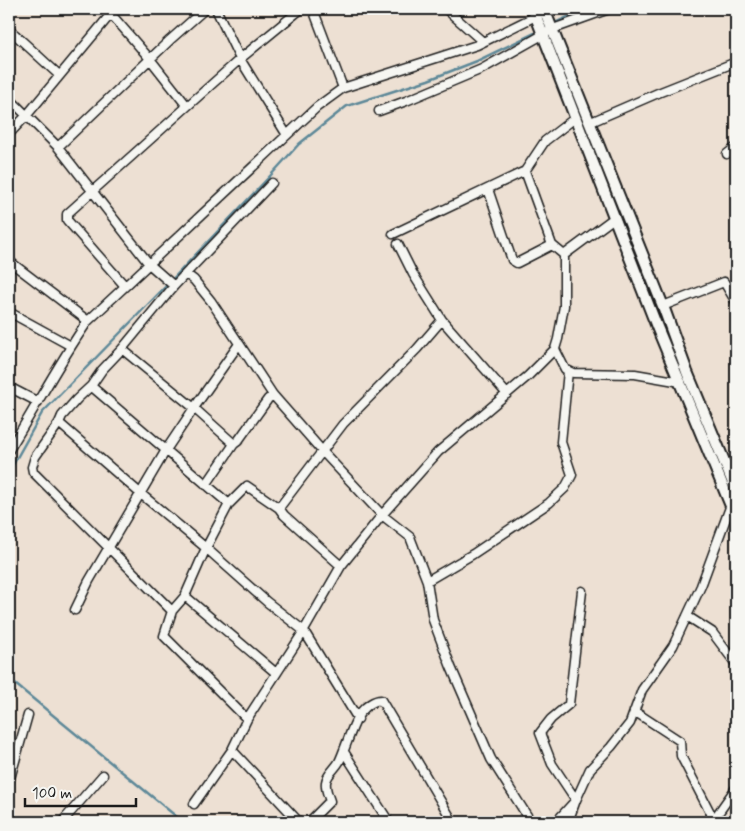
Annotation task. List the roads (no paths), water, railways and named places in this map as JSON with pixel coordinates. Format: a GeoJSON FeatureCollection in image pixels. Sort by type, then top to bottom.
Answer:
{"type":"FeatureCollection","features":[{"type":"Feature","properties":{"kind":"main road"},"geometry":{"type":"LineString","coordinates":[[544,20],[575,118],[736,518]]}},
{"type":"Feature","properties":{"kind":"main road"},"geometry":{"type":"LineString","coordinates":[[544,20],[591,122],[687,372],[736,491]]}},
{"type":"Feature","properties":{"kind":"street"},"geometry":{"type":"LineString","coordinates":[[58,148],[205,9]]}},
{"type":"Feature","properties":{"kind":"street"},"geometry":{"type":"LineString","coordinates":[[216,9],[240,59],[287,135]]}},
{"type":"Feature","properties":{"kind":"street"},"geometry":{"type":"LineString","coordinates":[[125,286],[67,220],[67,214],[240,59],[301,9]]}},
{"type":"Feature","properties":{"kind":"street"},"geometry":{"type":"LineString","coordinates":[[313,9],[343,88]]}},
{"type":"Feature","properties":{"kind":"street"},"geometry":{"type":"LineString","coordinates":[[446,9],[483,42]]}},
{"type":"Feature","properties":{"kind":"street"},"geometry":{"type":"LineString","coordinates":[[9,450],[88,321],[317,107],[343,88],[477,45],[544,20],[609,9]]}},
{"type":"Feature","properties":{"kind":"street"},"geometry":{"type":"LineString","coordinates":[[9,134],[113,11],[187,106]]}},
{"type":"Feature","properties":{"kind":"street"},"geometry":{"type":"LineString","coordinates":[[378,111],[406,102],[482,69],[544,20]]}},
{"type":"Feature","properties":{"kind":"street"},"geometry":{"type":"LineString","coordinates":[[9,29],[59,75]]}},
{"type":"Feature","properties":{"kind":"street"},"geometry":{"type":"LineString","coordinates":[[591,122],[658,92],[736,62]]}},
{"type":"Feature","properties":{"kind":"street"},"geometry":{"type":"LineString","coordinates":[[9,98],[58,148],[149,264],[170,283]]}},
{"type":"Feature","properties":{"kind":"street"},"geometry":{"type":"LineString","coordinates":[[393,234],[526,171],[545,141],[575,118]]}},
{"type":"Feature","properties":{"kind":"street"},"geometry":{"type":"LineString","coordinates":[[727,154],[736,147]]}},
{"type":"Feature","properties":{"kind":"street"},"geometry":{"type":"LineString","coordinates":[[526,171],[552,245],[564,255]]}},
{"type":"Feature","properties":{"kind":"street"},"geometry":{"type":"LineString","coordinates":[[172,611],[33,472],[34,457],[62,416],[92,386],[102,370],[122,349],[170,283],[186,274],[272,183]]}},
{"type":"Feature","properties":{"kind":"street"},"geometry":{"type":"LineString","coordinates":[[488,189],[512,260],[516,263],[552,245]]}},
{"type":"Feature","properties":{"kind":"street"},"geometry":{"type":"LineString","coordinates":[[564,255],[614,218]]}},
{"type":"Feature","properties":{"kind":"street"},"geometry":{"type":"LineString","coordinates":[[398,244],[413,274],[442,320],[507,394]]}},
{"type":"Feature","properties":{"kind":"street"},"geometry":{"type":"LineString","coordinates":[[194,804],[232,750],[247,719],[304,631],[341,566],[382,515],[438,452],[528,376],[555,349],[564,306],[564,255]]}},
{"type":"Feature","properties":{"kind":"street"},"geometry":{"type":"LineString","coordinates":[[9,261],[88,321]]}},
{"type":"Feature","properties":{"kind":"street"},"geometry":{"type":"LineString","coordinates":[[186,274],[194,280],[211,301],[273,395],[382,515],[410,538],[427,581],[433,620],[451,667],[492,759],[531,822]]}},
{"type":"Feature","properties":{"kind":"street"},"geometry":{"type":"LineString","coordinates":[[663,306],[724,282],[736,302]]}},
{"type":"Feature","properties":{"kind":"street"},"geometry":{"type":"LineString","coordinates":[[9,312],[71,346]]}},
{"type":"Feature","properties":{"kind":"street"},"geometry":{"type":"LineString","coordinates":[[279,508],[343,424],[417,349],[442,320]]}},
{"type":"Feature","properties":{"kind":"street"},"geometry":{"type":"LineString","coordinates":[[75,610],[89,581],[166,450],[239,344]]}},
{"type":"Feature","properties":{"kind":"street"},"geometry":{"type":"LineString","coordinates":[[122,349],[194,408],[234,444]]}},
{"type":"Feature","properties":{"kind":"street"},"geometry":{"type":"LineString","coordinates":[[555,349],[565,369],[573,373],[635,374],[681,382]]}},
{"type":"Feature","properties":{"kind":"street"},"geometry":{"type":"LineString","coordinates":[[427,581],[473,554],[549,503],[565,488],[572,475],[561,442],[568,371]]}},
{"type":"Feature","properties":{"kind":"street"},"geometry":{"type":"LineString","coordinates":[[92,386],[229,504]]}},
{"type":"Feature","properties":{"kind":"street"},"geometry":{"type":"LineString","coordinates":[[9,387],[38,402]]}},
{"type":"Feature","properties":{"kind":"street"},"geometry":{"type":"LineString","coordinates":[[206,485],[234,444],[273,395]]}},
{"type":"Feature","properties":{"kind":"street"},"geometry":{"type":"LineString","coordinates":[[59,423],[267,602],[304,631],[358,719]]}},
{"type":"Feature","properties":{"kind":"street"},"geometry":{"type":"LineString","coordinates":[[247,719],[164,636],[172,611],[185,596],[206,548],[229,504],[247,486],[279,508],[284,515],[341,566]]}},
{"type":"Feature","properties":{"kind":"street"},"geometry":{"type":"LineString","coordinates":[[568,822],[590,769],[630,723],[642,690],[673,646],[701,586],[736,491]]}},
{"type":"Feature","properties":{"kind":"street"},"geometry":{"type":"LineString","coordinates":[[576,800],[552,764],[540,733],[569,704],[582,591]]}},
{"type":"Feature","properties":{"kind":"street"},"geometry":{"type":"LineString","coordinates":[[185,596],[276,673]]}},
{"type":"Feature","properties":{"kind":"street"},"geometry":{"type":"LineString","coordinates":[[687,616],[712,632],[736,664]]}},
{"type":"Feature","properties":{"kind":"street"},"geometry":{"type":"LineString","coordinates":[[309,822],[330,801],[325,788],[326,780],[344,752],[360,713],[374,701],[381,700],[452,822]]}},
{"type":"Feature","properties":{"kind":"street"},"geometry":{"type":"LineString","coordinates":[[634,712],[680,741],[681,756],[715,821],[736,788]]}},
{"type":"Feature","properties":{"kind":"street"},"geometry":{"type":"LineString","coordinates":[[9,782],[28,715]]}},
{"type":"Feature","properties":{"kind":"street"},"geometry":{"type":"LineString","coordinates":[[232,750],[299,822]]}},
{"type":"Feature","properties":{"kind":"street"},"geometry":{"type":"LineString","coordinates":[[344,752],[390,822]]}},
{"type":"Feature","properties":{"kind":"street"},"geometry":{"type":"LineString","coordinates":[[62,822],[103,775]]}},
{"type":"Feature","properties":{"kind":"street"},"geometry":{"type":"LineString","coordinates":[[556,822],[576,800]]}},
{"type":"Feature","properties":{"kind":"waterway"},"geometry":{"type":"LineString","coordinates":[[553,24],[585,9]]}},
{"type":"Feature","properties":{"kind":"waterway"},"geometry":{"type":"LineString","coordinates":[[9,472],[42,413],[166,286],[299,144],[347,106],[428,80],[477,61],[539,31]]}},
{"type":"Feature","properties":{"kind":"waterway"},"geometry":{"type":"LineString","coordinates":[[9,679],[183,822]]}}]}
